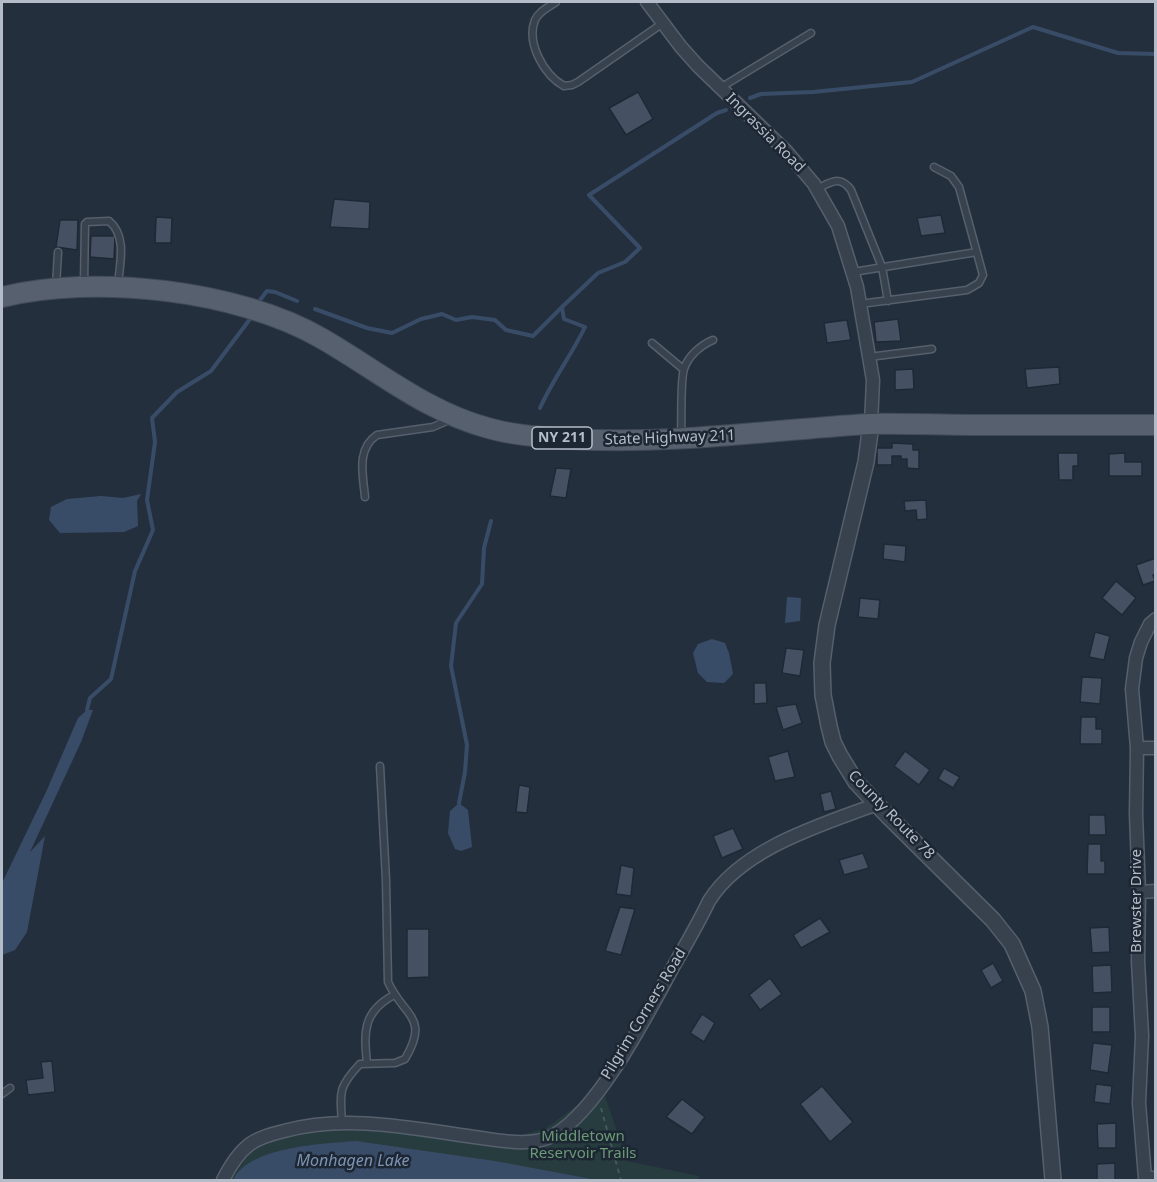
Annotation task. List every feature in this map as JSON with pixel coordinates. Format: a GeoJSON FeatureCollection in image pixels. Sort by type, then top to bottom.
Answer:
{"type":"FeatureCollection","features":[{"type":"Feature","properties":{"kind":"main road","name":"State Highway 211"},"geometry":{"type":"LineString","coordinates":[[2,297],[84,287],[167,291],[232,303],[275,316],[319,337],[419,400],[455,417],[489,428],[533,437],[605,441],[712,438],[871,424],[1155,425]]}},
{"type":"Feature","properties":{"kind":"street","name":"Ingrassia Road"},"geometry":{"type":"LineString","coordinates":[[647,2],[681,47],[787,152],[816,189],[838,226],[853,272],[873,380],[871,424]]}},
{"type":"Feature","properties":{"kind":"street","name":"County Route 78"},"geometry":{"type":"LineString","coordinates":[[871,424],[866,462],[827,625],[822,663],[824,695],[833,741],[845,767],[877,804],[993,920],[1012,944],[1033,991],[1040,1027],[1053,1180]]}},
{"type":"Feature","properties":{"kind":"street","name":"Brewster Drive"},"geometry":{"type":"LineString","coordinates":[[1155,619],[1141,642],[1132,689],[1137,748],[1136,814],[1139,892],[1137,960],[1142,1036],[1139,1103],[1145,1178],[1155,1178]]}},
{"type":"Feature","properties":{"kind":"street"},"geometry":{"type":"LineString","coordinates":[[1137,748],[1155,748]]}},
{"type":"Feature","properties":{"kind":"street","name":"Pilgrim Corners Road"},"geometry":{"type":"LineString","coordinates":[[223,1180],[230,1166],[249,1145],[267,1136],[297,1127],[342,1122],[382,1125],[508,1142],[534,1142],[552,1136],[568,1126],[597,1092],[627,1049],[709,901],[725,880],[772,847],[801,833],[877,804]]}},
{"type":"Feature","properties":{"kind":"street"},"geometry":{"type":"LineString","coordinates":[[1139,892],[1155,891]]}},
{"type":"Feature","properties":{"kind":"street"},"geometry":{"type":"LineString","coordinates":[[1142,1036],[1155,1036]]}},
{"type":"Feature","properties":{"kind":"lane"},"geometry":{"type":"LineString","coordinates":[[556,2],[541,11],[535,20],[532,36],[535,51],[551,74],[564,86],[572,86],[663,23]]}},
{"type":"Feature","properties":{"kind":"lane"},"geometry":{"type":"LineString","coordinates":[[720,88],[811,33]]}},
{"type":"Feature","properties":{"kind":"lane"},"geometry":{"type":"LineString","coordinates":[[860,304],[967,291],[979,282],[983,275],[959,187],[951,176],[934,167]]}},
{"type":"Feature","properties":{"kind":"lane"},"geometry":{"type":"LineString","coordinates":[[816,189],[835,180],[847,184],[851,190],[882,267],[888,301]]}},
{"type":"Feature","properties":{"kind":"lane"},"geometry":{"type":"LineString","coordinates":[[84,287],[85,224],[109,221],[119,235],[121,247],[118,289]]}},
{"type":"Feature","properties":{"kind":"lane"},"geometry":{"type":"LineString","coordinates":[[55,289],[58,252]]}},
{"type":"Feature","properties":{"kind":"lane"},"geometry":{"type":"LineString","coordinates":[[853,272],[977,252]]}},
{"type":"Feature","properties":{"kind":"lane"},"geometry":{"type":"LineString","coordinates":[[681,439],[683,369],[703,344],[713,340]]}},
{"type":"Feature","properties":{"kind":"lane"},"geometry":{"type":"LineString","coordinates":[[652,343],[683,369]]}},
{"type":"Feature","properties":{"kind":"lane"},"geometry":{"type":"LineString","coordinates":[[869,357],[932,349]]}},
{"type":"Feature","properties":{"kind":"lane"},"geometry":{"type":"LineString","coordinates":[[365,497],[362,454],[369,440],[376,435],[433,428],[455,417]]}},
{"type":"Feature","properties":{"kind":"lane"},"geometry":{"type":"LineString","coordinates":[[342,1122],[340,1095],[344,1081],[360,1064],[395,1062],[405,1059],[416,1035],[415,1023],[394,995],[388,982],[380,766]]}},
{"type":"Feature","properties":{"kind":"lane"},"geometry":{"type":"LineString","coordinates":[[367,1064],[365,1025],[373,1013],[394,995]]}},
{"type":"Feature","properties":{"kind":"lane"},"geometry":{"type":"LineString","coordinates":[[2,1094],[9,1088]]}},
{"type":"Feature","properties":{"kind":"path"},"geometry":{"type":"LineString","coordinates":[[597,1092],[621,1180]]}},
{"type":"Feature","properties":{"kind":"green space","name":"Middletown Reservoir Trails"},"geometry":{"type":"Polygon","coordinates":[[[602,1087],[627,1161],[699,1176],[699,1180],[231,1180],[253,1148],[286,1133],[358,1126],[515,1137],[546,1128],[602,1087]]]}},
{"type":"Feature","properties":{"kind":"water"},"geometry":{"type":"Polygon","coordinates":[[[141,494],[137,501],[138,526],[124,532],[60,533],[49,520],[51,507],[67,499],[101,496],[123,498],[141,494]]]}},
{"type":"Feature","properties":{"kind":"water"},"geometry":{"type":"Polygon","coordinates":[[[787,597],[801,598],[800,621],[785,623],[787,597]]]}},
{"type":"Feature","properties":{"kind":"water"},"geometry":{"type":"Polygon","coordinates":[[[712,639],[725,643],[729,653],[733,674],[724,683],[707,682],[698,673],[693,653],[698,644],[712,639]]]}},
{"type":"Feature","properties":{"kind":"water"},"geometry":{"type":"Polygon","coordinates":[[[87,710],[93,710],[81,742],[30,852],[45,836],[27,932],[15,950],[2,955],[2,883],[46,792],[78,718],[87,710]]]}},
{"type":"Feature","properties":{"kind":"water"},"geometry":{"type":"Polygon","coordinates":[[[459,803],[468,810],[472,847],[461,851],[455,849],[448,833],[450,811],[459,803]]]}},
{"type":"Feature","properties":{"kind":"water","name":"Monhagen Lake"},"geometry":{"type":"Polygon","coordinates":[[[356,1141],[495,1161],[597,1180],[233,1180],[242,1169],[270,1154],[307,1146],[356,1141]]]}},
{"type":"Feature","properties":{"kind":"building"},"geometry":{"type":"Polygon","coordinates":[[[638,92],[653,119],[626,135],[609,108],[638,92]]]}},
{"type":"Feature","properties":{"kind":"building"},"geometry":{"type":"Polygon","coordinates":[[[334,199],[370,202],[369,229],[330,227],[334,199]]]}},
{"type":"Feature","properties":{"kind":"building"},"geometry":{"type":"Polygon","coordinates":[[[941,215],[945,233],[921,236],[917,218],[941,215]]]}},
{"type":"Feature","properties":{"kind":"building"},"geometry":{"type":"Polygon","coordinates":[[[156,217],[172,218],[171,243],[155,243],[156,217]]]}},
{"type":"Feature","properties":{"kind":"building"},"geometry":{"type":"Polygon","coordinates":[[[60,220],[78,220],[77,250],[56,247],[60,220]]]}},
{"type":"Feature","properties":{"kind":"building"},"geometry":{"type":"Polygon","coordinates":[[[91,236],[115,236],[114,259],[90,257],[91,236]]]}},
{"type":"Feature","properties":{"kind":"building"},"geometry":{"type":"Polygon","coordinates":[[[898,319],[901,341],[876,342],[874,322],[898,319]]]}},
{"type":"Feature","properties":{"kind":"building"},"geometry":{"type":"Polygon","coordinates":[[[847,320],[851,340],[827,343],[824,323],[847,320]]]}},
{"type":"Feature","properties":{"kind":"building"},"geometry":{"type":"Polygon","coordinates":[[[1059,367],[1060,384],[1027,388],[1025,369],[1059,367]]]}},
{"type":"Feature","properties":{"kind":"building"},"geometry":{"type":"Polygon","coordinates":[[[913,369],[914,389],[895,390],[895,370],[913,369]]]}},
{"type":"Feature","properties":{"kind":"building"},"geometry":{"type":"Polygon","coordinates":[[[892,443],[913,444],[913,450],[919,450],[919,469],[907,468],[907,459],[901,459],[901,456],[892,456],[892,465],[877,465],[877,448],[892,448],[892,443]]]}},
{"type":"Feature","properties":{"kind":"building"},"geometry":{"type":"Polygon","coordinates":[[[1058,453],[1078,453],[1078,466],[1073,466],[1073,480],[1059,480],[1058,453]]]}},
{"type":"Feature","properties":{"kind":"building"},"geometry":{"type":"Polygon","coordinates":[[[1125,453],[1125,462],[1142,462],[1142,476],[1109,476],[1109,454],[1125,453]]]}},
{"type":"Feature","properties":{"kind":"building"},"geometry":{"type":"Polygon","coordinates":[[[556,468],[571,469],[566,498],[550,496],[556,468]]]}},
{"type":"Feature","properties":{"kind":"building"},"geometry":{"type":"Polygon","coordinates":[[[926,500],[927,519],[917,520],[916,510],[905,511],[904,501],[926,500]]]}},
{"type":"Feature","properties":{"kind":"building"},"geometry":{"type":"Polygon","coordinates":[[[884,544],[906,546],[905,562],[883,559],[884,544]]]}},
{"type":"Feature","properties":{"kind":"building"},"geometry":{"type":"Polygon","coordinates":[[[1156,558],[1156,574],[1153,575],[1155,581],[1143,585],[1136,565],[1156,558]]]}},
{"type":"Feature","properties":{"kind":"building"},"geometry":{"type":"Polygon","coordinates":[[[1116,581],[1136,598],[1122,615],[1102,598],[1116,581]]]}},
{"type":"Feature","properties":{"kind":"building"},"geometry":{"type":"Polygon","coordinates":[[[860,598],[880,600],[878,619],[858,617],[860,598]]]}},
{"type":"Feature","properties":{"kind":"building"},"geometry":{"type":"Polygon","coordinates":[[[1095,632],[1110,636],[1104,660],[1089,657],[1095,632]]]}},
{"type":"Feature","properties":{"kind":"building"},"geometry":{"type":"Polygon","coordinates":[[[786,648],[804,650],[800,676],[782,673],[786,648]]]}},
{"type":"Feature","properties":{"kind":"building"},"geometry":{"type":"Polygon","coordinates":[[[1082,677],[1102,678],[1100,704],[1080,702],[1082,677]]]}},
{"type":"Feature","properties":{"kind":"building"},"geometry":{"type":"Polygon","coordinates":[[[754,683],[766,683],[767,703],[754,704],[754,683]]]}},
{"type":"Feature","properties":{"kind":"building"},"geometry":{"type":"Polygon","coordinates":[[[796,704],[802,723],[783,730],[776,707],[796,704]]]}},
{"type":"Feature","properties":{"kind":"building"},"geometry":{"type":"Polygon","coordinates":[[[1081,717],[1096,717],[1096,729],[1102,729],[1102,744],[1080,744],[1081,717]]]}},
{"type":"Feature","properties":{"kind":"building"},"geometry":{"type":"Polygon","coordinates":[[[788,751],[795,777],[775,781],[768,757],[788,751]]]}},
{"type":"Feature","properties":{"kind":"building"},"geometry":{"type":"Polygon","coordinates":[[[905,751],[930,770],[919,785],[894,766],[905,751]]]}},
{"type":"Feature","properties":{"kind":"building"},"geometry":{"type":"Polygon","coordinates":[[[944,768],[960,777],[953,788],[938,779],[944,768]]]}},
{"type":"Feature","properties":{"kind":"building"},"geometry":{"type":"Polygon","coordinates":[[[519,785],[530,787],[527,813],[516,812],[519,785]]]}},
{"type":"Feature","properties":{"kind":"building"},"geometry":{"type":"Polygon","coordinates":[[[831,791],[836,809],[824,812],[820,794],[831,791]]]}},
{"type":"Feature","properties":{"kind":"building"},"geometry":{"type":"Polygon","coordinates":[[[1089,815],[1105,815],[1106,835],[1089,835],[1089,815]]]}},
{"type":"Feature","properties":{"kind":"building"},"geometry":{"type":"Polygon","coordinates":[[[733,828],[743,849],[722,858],[713,836],[733,828]]]}},
{"type":"Feature","properties":{"kind":"building"},"geometry":{"type":"Polygon","coordinates":[[[1088,844],[1101,844],[1101,861],[1105,861],[1105,874],[1087,874],[1088,844]]]}},
{"type":"Feature","properties":{"kind":"building"},"geometry":{"type":"Polygon","coordinates":[[[863,853],[869,868],[844,875],[839,860],[863,853]]]}},
{"type":"Feature","properties":{"kind":"building"},"geometry":{"type":"Polygon","coordinates":[[[621,865],[634,868],[631,896],[616,894],[621,865]]]}},
{"type":"Feature","properties":{"kind":"building"},"geometry":{"type":"Polygon","coordinates":[[[620,907],[635,909],[621,955],[605,951],[620,907]]]}},
{"type":"Feature","properties":{"kind":"building"},"geometry":{"type":"Polygon","coordinates":[[[820,918],[830,932],[801,948],[793,935],[820,918]]]}},
{"type":"Feature","properties":{"kind":"building"},"geometry":{"type":"Polygon","coordinates":[[[1109,927],[1110,952],[1092,953],[1090,928],[1109,927]]]}},
{"type":"Feature","properties":{"kind":"building"},"geometry":{"type":"Polygon","coordinates":[[[407,929],[429,929],[429,977],[407,978],[407,929]]]}},
{"type":"Feature","properties":{"kind":"building"},"geometry":{"type":"Polygon","coordinates":[[[993,963],[1003,981],[991,988],[981,970],[993,963]]]}},
{"type":"Feature","properties":{"kind":"building"},"geometry":{"type":"Polygon","coordinates":[[[1111,965],[1112,992],[1093,993],[1092,966],[1111,965]]]}},
{"type":"Feature","properties":{"kind":"building"},"geometry":{"type":"Polygon","coordinates":[[[770,978],[782,994],[760,1010],[749,995],[770,978]]]}},
{"type":"Feature","properties":{"kind":"building"},"geometry":{"type":"Polygon","coordinates":[[[1092,1007],[1110,1007],[1110,1032],[1092,1032],[1092,1007]]]}},
{"type":"Feature","properties":{"kind":"building"},"geometry":{"type":"Polygon","coordinates":[[[702,1014],[715,1023],[704,1042],[690,1033],[702,1014]]]}},
{"type":"Feature","properties":{"kind":"building"},"geometry":{"type":"Polygon","coordinates":[[[1093,1043],[1112,1045],[1108,1073],[1090,1070],[1093,1043]]]}},
{"type":"Feature","properties":{"kind":"building"},"geometry":{"type":"Polygon","coordinates":[[[52,1061],[55,1092],[28,1095],[26,1080],[43,1078],[41,1062],[52,1061]]]}},
{"type":"Feature","properties":{"kind":"building"},"geometry":{"type":"Polygon","coordinates":[[[1096,1084],[1112,1086],[1110,1104],[1094,1102],[1096,1084]]]}},
{"type":"Feature","properties":{"kind":"building"},"geometry":{"type":"Polygon","coordinates":[[[822,1086],[853,1122],[830,1142],[800,1104],[822,1086]]]}},
{"type":"Feature","properties":{"kind":"building"},"geometry":{"type":"Polygon","coordinates":[[[682,1099],[705,1117],[692,1134],[666,1117],[682,1099]]]}},
{"type":"Feature","properties":{"kind":"building"},"geometry":{"type":"Polygon","coordinates":[[[1116,1123],[1116,1148],[1098,1148],[1097,1124],[1116,1123]]]}},
{"type":"Feature","properties":{"kind":"building"},"geometry":{"type":"Polygon","coordinates":[[[1115,1163],[1115,1180],[1097,1180],[1097,1164],[1115,1163]]]}},
{"type":"Feature","properties":{"kind":"waterway"},"geometry":{"type":"LineString","coordinates":[[750,98],[761,94],[813,92],[912,82],[1033,27],[1118,53],[1156,54]]}},
{"type":"Feature","properties":{"kind":"waterway"},"geometry":{"type":"LineString","coordinates":[[540,408],[585,327],[564,319],[562,307],[598,273],[625,262],[640,248],[589,195],[717,113],[726,110]]}},
{"type":"Feature","properties":{"kind":"waterway"},"geometry":{"type":"LineString","coordinates":[[260,300],[267,291],[297,301]]}},
{"type":"Feature","properties":{"kind":"waterway"},"geometry":{"type":"LineString","coordinates":[[315,309],[367,328],[392,333],[421,319],[442,314],[456,320],[472,317],[495,320],[506,330],[533,336],[562,307]]}},
{"type":"Feature","properties":{"kind":"waterway"},"geometry":{"type":"LineString","coordinates":[[87,710],[90,698],[111,679],[135,571],[153,530],[147,500],[155,442],[152,418],[177,392],[211,371],[250,319]]}},
{"type":"Feature","properties":{"kind":"waterway"},"geometry":{"type":"LineString","coordinates":[[459,803],[467,745],[451,666],[456,623],[482,584],[484,548],[491,521]]}}]}
